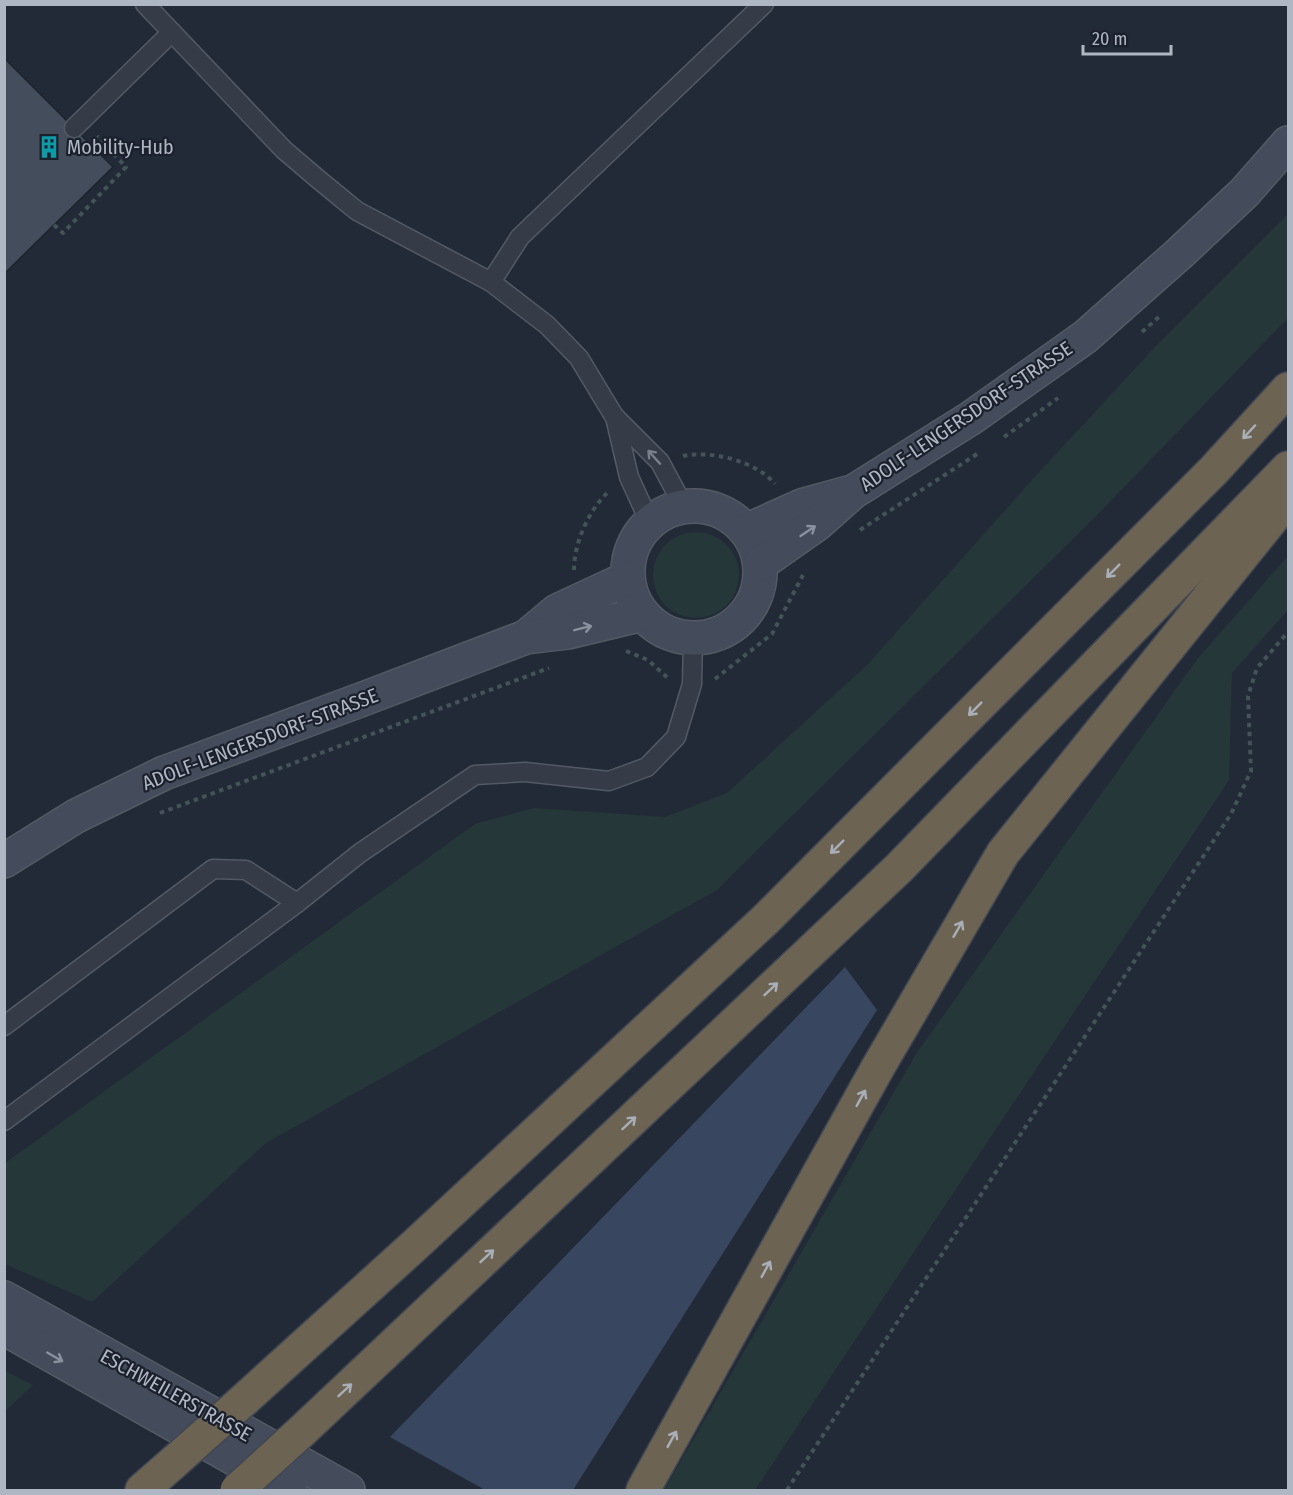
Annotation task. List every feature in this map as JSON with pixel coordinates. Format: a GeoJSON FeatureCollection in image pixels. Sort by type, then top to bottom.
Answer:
{"type":"FeatureCollection","features":[{"type":"Feature","properties":{"kind":"highway"},"geometry":{"type":"LineString","coordinates":[[142,1491],[415,1245],[765,920],[1214,470],[1288,389]]}},
{"type":"Feature","properties":{"kind":"highway"},"geometry":{"type":"LineString","coordinates":[[237,1491],[899,868],[1288,468]]}},
{"type":"Feature","properties":{"kind":"highway"},"geometry":{"type":"LineString","coordinates":[[644,1491],[877,1069],[1003,853],[1288,498]]}},
{"type":"Feature","properties":{"kind":"street","name":"ADOLF-LENGERSDORF-STRASSE"},"geometry":{"type":"LineString","coordinates":[[760,564],[817,524],[853,492],[971,418],[1085,337],[1244,193],[1288,143]]}},
{"type":"Feature","properties":{"kind":"street","name":"ADOLF-LENGERSDORF-STRASSE"},"geometry":{"type":"LineString","coordinates":[[746,531],[804,505],[853,492]]}},
{"type":"Feature","properties":{"kind":"street"},"geometry":{"type":"LineString","coordinates":[[702,506],[718,510],[734,519],[746,531],[755,546],[760,564],[759,586],[751,607],[736,624],[716,635],[693,638],[674,635],[657,627],[643,614],[633,597],[628,578],[632,548],[640,534],[650,522],[666,512],[684,507],[702,506]]}},
{"type":"Feature","properties":{"kind":"street","name":"ADOLF-LENGERSDORF-STRASSE"},"geometry":{"type":"LineString","coordinates":[[526,637],[557,611],[628,578]]}},
{"type":"Feature","properties":{"kind":"street","name":"ADOLF-LENGERSDORF-STRASSE"},"geometry":{"type":"LineString","coordinates":[[4,861],[76,816],[164,773],[526,637],[568,632],[643,614]]}},
{"type":"Feature","properties":{"kind":"street","name":"ESCHWEILERSTRASSE"},"geometry":{"type":"LineString","coordinates":[[4,1298],[348,1491]]}},
{"type":"Feature","properties":{"kind":"street","name":"ESCHWEILERSTRASSE"},"geometry":{"type":"LineString","coordinates":[[4,1328],[290,1491]]}},
{"type":"Feature","properties":{"kind":"lane"},"geometry":{"type":"LineString","coordinates":[[146,4],[284,150],[357,211],[491,282],[547,325],[579,358],[614,416],[660,462],[684,507]]}},
{"type":"Feature","properties":{"kind":"lane"},"geometry":{"type":"LineString","coordinates":[[491,282],[520,237],[764,4]]}},
{"type":"Feature","properties":{"kind":"lane"},"geometry":{"type":"LineString","coordinates":[[78,124],[172,32]]}},
{"type":"Feature","properties":{"kind":"lane"},"geometry":{"type":"LineString","coordinates":[[614,416],[629,477],[650,522]]}},
{"type":"Feature","properties":{"kind":"lane"},"geometry":{"type":"LineString","coordinates":[[4,1121],[297,903],[360,853],[475,775],[525,772],[609,781],[647,767],[676,737],[692,684],[693,638]]}},
{"type":"Feature","properties":{"kind":"lane"},"geometry":{"type":"LineString","coordinates":[[4,1026],[213,868],[246,870],[297,903]]}},
{"type":"Feature","properties":{"kind":"path"},"geometry":{"type":"LineString","coordinates":[[54,225],[63,233],[126,167],[78,124]]}},
{"type":"Feature","properties":{"kind":"path"},"geometry":{"type":"LineString","coordinates":[[1133,339],[1169,308]]}},
{"type":"Feature","properties":{"kind":"path"},"geometry":{"type":"LineString","coordinates":[[1002,438],[1067,391]]}},
{"type":"Feature","properties":{"kind":"path"},"geometry":{"type":"LineString","coordinates":[[860,531],[984,450]]}},
{"type":"Feature","properties":{"kind":"path"},"geometry":{"type":"LineString","coordinates":[[620,649],[648,660],[673,683],[707,685],[730,670],[772,634],[804,571]]}},
{"type":"Feature","properties":{"kind":"path"},"geometry":{"type":"LineString","coordinates":[[787,1491],[1231,814],[1251,771],[1248,696],[1257,668],[1288,632]]}},
{"type":"Feature","properties":{"kind":"path"},"geometry":{"type":"LineString","coordinates":[[155,815],[558,665]]}},
{"type":"Feature","properties":{"kind":"shaded area"},"geometry":{"type":"Polygon","coordinates":[[[1288,214],[1288,318],[1096,516],[717,890],[266,1143],[92,1302],[5,1264],[5,1163],[475,824],[534,808],[665,817],[727,793],[867,665],[1032,480],[1156,346],[1288,214]]]}},
{"type":"Feature","properties":{"kind":"shaded area"},"geometry":{"type":"Polygon","coordinates":[[[696,532],[720,539],[732,551],[739,575],[732,599],[720,611],[696,618],[672,611],[660,599],[653,575],[660,551],[672,539],[696,532]]]}},
{"type":"Feature","properties":{"kind":"shaded area"},"geometry":{"type":"Polygon","coordinates":[[[1288,556],[1288,610],[1232,673],[1229,780],[755,1490],[664,1490],[916,1054],[1198,658],[1288,556]]]}},
{"type":"Feature","properties":{"kind":"shaded area"},"geometry":{"type":"Polygon","coordinates":[[[5,1371],[33,1385],[5,1411],[5,1371]]]}},
{"type":"Feature","properties":{"kind":"water"},"geometry":{"type":"Polygon","coordinates":[[[845,967],[877,1010],[573,1490],[485,1490],[390,1437],[845,967]]]}},
{"type":"Feature","properties":{"kind":"building","name":"Mobility-Hub"},"geometry":{"type":"Polygon","coordinates":[[[4,58],[113,167],[4,274],[4,58]]]}},
{"type":"Feature","properties":{"kind":"place","name":"Mobility-Hub"},"geometry":{"type":"Point","coordinates":[49,147]}}]}
